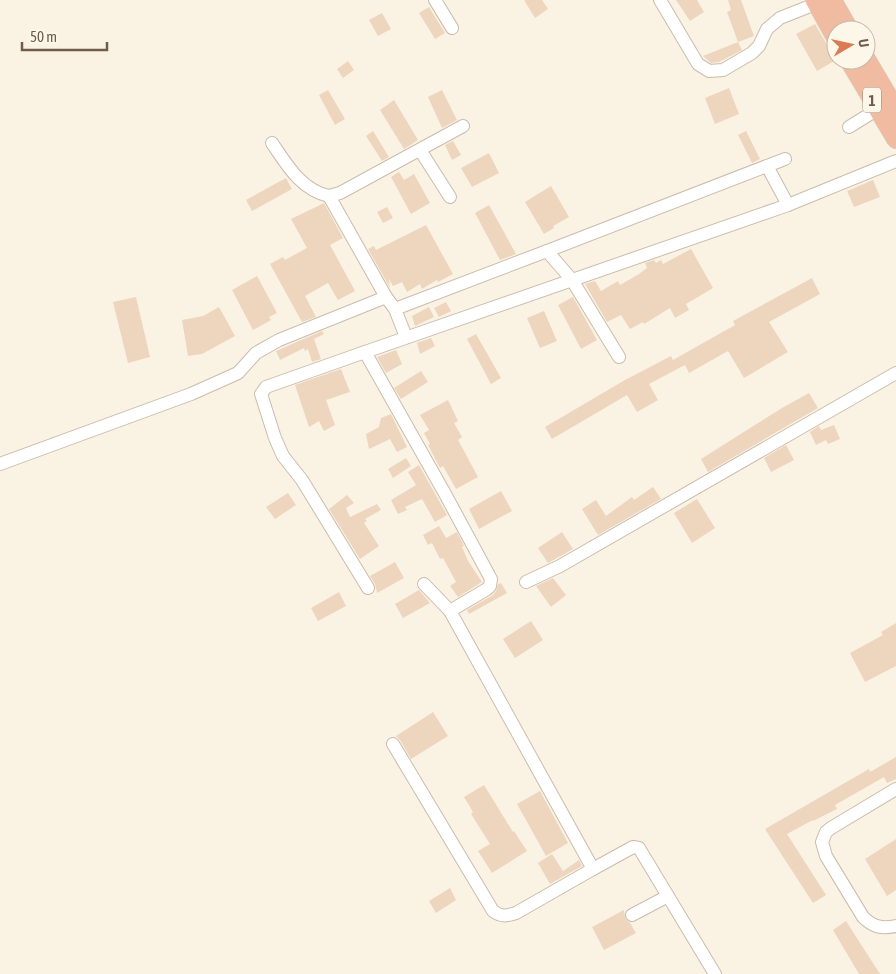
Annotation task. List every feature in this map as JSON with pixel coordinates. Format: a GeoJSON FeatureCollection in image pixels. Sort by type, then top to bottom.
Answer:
{"type":"FeatureCollection","features":[{"type":"Feature","properties":{"kind":"highway"},"geometry":{"type":"LineString","coordinates":[[822,1],[840,20]]}},
{"type":"Feature","properties":{"kind":"highway"},"geometry":{"type":"LineString","coordinates":[[822,1],[829,20]]}},
{"type":"Feature","properties":{"kind":"highway","name":"1"},"geometry":{"type":"LineString","coordinates":[[857,70],[887,110]]}},
{"type":"Feature","properties":{"kind":"highway","name":"1"},"geometry":{"type":"LineString","coordinates":[[871,70],[887,110],[896,139]]}},
{"type":"Feature","properties":{"kind":"street"},"geometry":{"type":"LineString","coordinates":[[434,0],[452,28]]}},
{"type":"Feature","properties":{"kind":"street"},"geometry":{"type":"LineString","coordinates":[[660,0],[698,64],[709,71],[723,70],[752,53],[759,46],[767,29],[780,18],[822,1]]}},
{"type":"Feature","properties":{"kind":"street"},"geometry":{"type":"LineString","coordinates":[[849,127],[887,110]]}},
{"type":"Feature","properties":{"kind":"street"},"geometry":{"type":"LineString","coordinates":[[272,143],[298,179],[314,192],[328,196],[340,193],[463,126]]}},
{"type":"Feature","properties":{"kind":"street"},"geometry":{"type":"LineString","coordinates":[[420,150],[450,197]]}},
{"type":"Feature","properties":{"kind":"street"},"geometry":{"type":"LineString","coordinates":[[395,309],[785,159]]}},
{"type":"Feature","properties":{"kind":"street"},"geometry":{"type":"LineString","coordinates":[[368,588],[302,480],[283,456],[275,438],[261,394],[266,387],[788,205],[896,161]]}},
{"type":"Feature","properties":{"kind":"street"},"geometry":{"type":"LineString","coordinates":[[767,166],[788,205]]}},
{"type":"Feature","properties":{"kind":"street"},"geometry":{"type":"LineString","coordinates":[[328,196],[386,297],[395,309],[406,337]]}},
{"type":"Feature","properties":{"kind":"street"},"geometry":{"type":"LineString","coordinates":[[547,251],[572,280],[619,356]]}},
{"type":"Feature","properties":{"kind":"street"},"geometry":{"type":"LineString","coordinates":[[0,464],[191,394],[238,372],[256,353],[279,340],[386,297]]}},
{"type":"Feature","properties":{"kind":"street"},"geometry":{"type":"LineString","coordinates":[[365,352],[491,579],[490,586],[487,589],[450,611]]}},
{"type":"Feature","properties":{"kind":"street"},"geometry":{"type":"LineString","coordinates":[[526,582],[560,566],[896,373]]}},
{"type":"Feature","properties":{"kind":"street"},"geometry":{"type":"LineString","coordinates":[[424,584],[450,611],[593,869]]}},
{"type":"Feature","properties":{"kind":"street"},"geometry":{"type":"LineString","coordinates":[[393,744],[493,911],[497,914],[506,916],[516,913],[636,847],[639,848],[715,974]]}},
{"type":"Feature","properties":{"kind":"street"},"geometry":{"type":"LineString","coordinates":[[896,790],[831,828],[826,832],[822,842],[826,856],[863,917],[876,927],[896,926]]}},
{"type":"Feature","properties":{"kind":"street"},"geometry":{"type":"LineString","coordinates":[[632,915],[668,896]]}},
{"type":"Feature","properties":{"kind":"building"},"geometry":{"type":"Polygon","coordinates":[[[524,0],[542,0],[548,9],[535,18],[524,0]]]}},
{"type":"Feature","properties":{"kind":"building"},"geometry":{"type":"Polygon","coordinates":[[[676,0],[697,0],[704,12],[690,21],[676,0]]]}},
{"type":"Feature","properties":{"kind":"building"},"geometry":{"type":"Polygon","coordinates":[[[728,0],[741,0],[754,36],[738,42],[727,12],[731,10],[728,0]]]}},
{"type":"Feature","properties":{"kind":"building"},"geometry":{"type":"Polygon","coordinates":[[[429,7],[445,33],[435,39],[419,13],[429,7]]]}},
{"type":"Feature","properties":{"kind":"building"},"geometry":{"type":"Polygon","coordinates":[[[382,13],[391,29],[378,36],[369,20],[382,13]]]}},
{"type":"Feature","properties":{"kind":"building"},"geometry":{"type":"Polygon","coordinates":[[[815,24],[826,43],[826,66],[817,71],[796,34],[815,24]]]}},
{"type":"Feature","properties":{"kind":"building"},"geometry":{"type":"Polygon","coordinates":[[[738,42],[742,50],[719,62],[711,63],[703,56],[738,42]]]}},
{"type":"Feature","properties":{"kind":"building"},"geometry":{"type":"Polygon","coordinates":[[[348,61],[354,70],[343,78],[337,69],[348,61]]]}},
{"type":"Feature","properties":{"kind":"building"},"geometry":{"type":"Polygon","coordinates":[[[729,88],[739,114],[715,124],[705,98],[729,88]]]}},
{"type":"Feature","properties":{"kind":"building"},"geometry":{"type":"Polygon","coordinates":[[[328,90],[345,119],[335,125],[319,95],[328,90]]]}},
{"type":"Feature","properties":{"kind":"building"},"geometry":{"type":"Polygon","coordinates":[[[442,90],[457,120],[442,128],[428,97],[442,90]]]}},
{"type":"Feature","properties":{"kind":"building"},"geometry":{"type":"Polygon","coordinates":[[[394,100],[418,140],[404,149],[380,110],[394,100]]]}},
{"type":"Feature","properties":{"kind":"building"},"geometry":{"type":"Polygon","coordinates":[[[373,131],[389,157],[382,161],[366,136],[373,131]]]}},
{"type":"Feature","properties":{"kind":"building"},"geometry":{"type":"Polygon","coordinates":[[[746,131],[760,159],[752,163],[738,135],[746,131]]]}},
{"type":"Feature","properties":{"kind":"building"},"geometry":{"type":"Polygon","coordinates":[[[453,141],[461,155],[452,160],[445,145],[453,141]]]}},
{"type":"Feature","properties":{"kind":"building"},"geometry":{"type":"Polygon","coordinates":[[[489,153],[499,173],[472,187],[461,168],[489,153]]]}},
{"type":"Feature","properties":{"kind":"building"},"geometry":{"type":"Polygon","coordinates":[[[399,172],[404,180],[414,174],[430,203],[411,214],[391,177],[399,172]]]}},
{"type":"Feature","properties":{"kind":"building"},"geometry":{"type":"Polygon","coordinates":[[[286,178],[292,189],[252,211],[246,200],[286,178]]]}},
{"type":"Feature","properties":{"kind":"building"},"geometry":{"type":"Polygon","coordinates":[[[873,180],[880,197],[854,207],[847,191],[873,180]]]}},
{"type":"Feature","properties":{"kind":"building"},"geometry":{"type":"Polygon","coordinates":[[[551,186],[569,217],[553,226],[554,228],[544,234],[525,202],[551,186]]]}},
{"type":"Feature","properties":{"kind":"building"},"geometry":{"type":"Polygon","coordinates":[[[324,203],[343,238],[330,245],[355,291],[338,300],[328,283],[305,296],[316,317],[302,322],[270,264],[283,257],[285,260],[307,248],[291,219],[324,203]]]}},
{"type":"Feature","properties":{"kind":"building"},"geometry":{"type":"Polygon","coordinates":[[[489,205],[516,254],[500,260],[475,213],[489,205]]]}},
{"type":"Feature","properties":{"kind":"building"},"geometry":{"type":"Polygon","coordinates":[[[387,207],[393,218],[383,223],[377,212],[387,207]]]}},
{"type":"Feature","properties":{"kind":"building"},"geometry":{"type":"Polygon","coordinates":[[[426,225],[453,274],[438,282],[437,280],[422,289],[420,284],[407,292],[402,282],[393,286],[389,279],[390,288],[368,249],[374,246],[376,250],[426,225]]]}},
{"type":"Feature","properties":{"kind":"building"},"geometry":{"type":"Polygon","coordinates":[[[691,249],[713,288],[686,304],[689,310],[675,318],[670,308],[644,324],[643,322],[630,329],[621,315],[607,322],[585,284],[595,281],[601,291],[618,281],[620,285],[647,268],[645,263],[654,260],[656,263],[661,260],[663,264],[691,249]]]}},
{"type":"Feature","properties":{"kind":"building"},"geometry":{"type":"Polygon","coordinates":[[[257,276],[277,313],[269,317],[271,320],[253,330],[232,290],[257,276]]]}},
{"type":"Feature","properties":{"kind":"building"},"geometry":{"type":"Polygon","coordinates":[[[812,278],[820,294],[769,322],[788,352],[744,378],[728,351],[689,373],[685,365],[649,384],[658,400],[637,412],[627,395],[552,439],[545,427],[625,380],[671,356],[673,360],[735,325],[733,321],[812,278]]]}},
{"type":"Feature","properties":{"kind":"building"},"geometry":{"type":"Polygon","coordinates":[[[136,297],[150,357],[128,363],[113,302],[136,297]]]}},
{"type":"Feature","properties":{"kind":"building"},"geometry":{"type":"Polygon","coordinates":[[[573,297],[597,340],[581,349],[558,305],[573,297]]]}},
{"type":"Feature","properties":{"kind":"building"},"geometry":{"type":"Polygon","coordinates":[[[446,302],[451,311],[439,317],[434,308],[446,302]]]}},
{"type":"Feature","properties":{"kind":"building"},"geometry":{"type":"Polygon","coordinates":[[[219,307],[235,336],[202,354],[188,356],[182,320],[203,316],[219,307]]]}},
{"type":"Feature","properties":{"kind":"building"},"geometry":{"type":"Polygon","coordinates":[[[429,307],[434,317],[415,326],[412,316],[429,307]]]}},
{"type":"Feature","properties":{"kind":"building"},"geometry":{"type":"Polygon","coordinates":[[[544,311],[557,341],[540,348],[527,318],[544,311]]]}},
{"type":"Feature","properties":{"kind":"building"},"geometry":{"type":"Polygon","coordinates":[[[322,331],[324,334],[314,339],[321,359],[312,362],[308,349],[305,351],[304,348],[280,360],[276,351],[322,331]]]}},
{"type":"Feature","properties":{"kind":"building"},"geometry":{"type":"Polygon","coordinates":[[[476,334],[501,378],[491,384],[467,339],[476,334]]]}},
{"type":"Feature","properties":{"kind":"building"},"geometry":{"type":"Polygon","coordinates":[[[431,338],[435,346],[420,354],[417,343],[431,338]]]}},
{"type":"Feature","properties":{"kind":"building"},"geometry":{"type":"Polygon","coordinates":[[[396,350],[402,364],[386,373],[377,357],[396,350]]]}},
{"type":"Feature","properties":{"kind":"building"},"geometry":{"type":"Polygon","coordinates":[[[341,369],[350,392],[326,400],[335,425],[324,431],[319,421],[309,427],[295,385],[341,369]]]}},
{"type":"Feature","properties":{"kind":"building"},"geometry":{"type":"Polygon","coordinates":[[[421,371],[428,382],[401,399],[394,388],[421,371]]]}},
{"type":"Feature","properties":{"kind":"building"},"geometry":{"type":"Polygon","coordinates":[[[809,393],[818,408],[708,472],[701,459],[809,393]]]}},
{"type":"Feature","properties":{"kind":"building"},"geometry":{"type":"Polygon","coordinates":[[[448,400],[458,421],[454,423],[462,437],[458,440],[478,477],[456,489],[443,466],[440,468],[428,445],[430,444],[424,433],[429,430],[420,415],[448,400]]]}},
{"type":"Feature","properties":{"kind":"building"},"geometry":{"type":"Polygon","coordinates":[[[391,414],[407,447],[397,452],[390,439],[369,449],[366,434],[379,427],[381,418],[391,414]]]}},
{"type":"Feature","properties":{"kind":"building"},"geometry":{"type":"Polygon","coordinates":[[[834,425],[840,439],[828,444],[826,440],[816,445],[810,432],[819,426],[821,430],[834,425]]]}},
{"type":"Feature","properties":{"kind":"building"},"geometry":{"type":"Polygon","coordinates":[[[786,445],[794,460],[771,472],[764,458],[786,445]]]}},
{"type":"Feature","properties":{"kind":"building"},"geometry":{"type":"Polygon","coordinates":[[[406,458],[411,466],[393,478],[388,469],[406,458]]]}},
{"type":"Feature","properties":{"kind":"building"},"geometry":{"type":"Polygon","coordinates":[[[419,465],[447,515],[435,522],[422,499],[405,507],[407,510],[398,514],[391,500],[416,485],[408,472],[419,465]]]}},
{"type":"Feature","properties":{"kind":"building"},"geometry":{"type":"Polygon","coordinates":[[[653,487],[661,499],[598,535],[582,509],[596,500],[606,516],[632,497],[634,500],[653,487]]]}},
{"type":"Feature","properties":{"kind":"building"},"geometry":{"type":"Polygon","coordinates":[[[501,491],[512,511],[479,529],[469,509],[501,491]]]}},
{"type":"Feature","properties":{"kind":"building"},"geometry":{"type":"Polygon","coordinates":[[[288,493],[296,505],[275,519],[266,507],[288,493]]]}},
{"type":"Feature","properties":{"kind":"building"},"geometry":{"type":"Polygon","coordinates":[[[347,495],[354,503],[346,508],[350,517],[377,504],[381,510],[365,519],[367,521],[364,523],[379,546],[360,559],[329,509],[347,495]]]}},
{"type":"Feature","properties":{"kind":"building"},"geometry":{"type":"Polygon","coordinates":[[[697,499],[715,528],[692,543],[674,513],[697,499]]]}},
{"type":"Feature","properties":{"kind":"building"},"geometry":{"type":"Polygon","coordinates":[[[439,526],[446,538],[457,532],[464,546],[462,547],[468,561],[482,582],[458,597],[450,586],[456,582],[443,558],[440,559],[432,543],[428,545],[423,535],[439,526]]]}},
{"type":"Feature","properties":{"kind":"building"},"geometry":{"type":"Polygon","coordinates":[[[562,532],[573,549],[548,563],[538,548],[562,532]]]}},
{"type":"Feature","properties":{"kind":"building"},"geometry":{"type":"Polygon","coordinates":[[[395,562],[404,578],[377,593],[375,584],[370,576],[395,562]]]}},
{"type":"Feature","properties":{"kind":"building"},"geometry":{"type":"Polygon","coordinates":[[[553,578],[566,595],[551,607],[536,586],[553,578]]]}},
{"type":"Feature","properties":{"kind":"building"},"geometry":{"type":"Polygon","coordinates":[[[501,583],[507,593],[469,614],[467,610],[493,595],[498,584],[501,583]]]}},
{"type":"Feature","properties":{"kind":"building"},"geometry":{"type":"Polygon","coordinates":[[[419,590],[430,603],[403,618],[395,604],[419,590]]]}},
{"type":"Feature","properties":{"kind":"building"},"geometry":{"type":"Polygon","coordinates":[[[339,592],[346,606],[318,621],[311,608],[339,592]]]}},
{"type":"Feature","properties":{"kind":"building"},"geometry":{"type":"Polygon","coordinates":[[[531,621],[543,640],[515,658],[503,639],[531,621]]]}},
{"type":"Feature","properties":{"kind":"building"},"geometry":{"type":"Polygon","coordinates":[[[896,623],[896,666],[865,682],[850,653],[883,635],[881,632],[896,623]]]}},
{"type":"Feature","properties":{"kind":"building"},"geometry":{"type":"Polygon","coordinates":[[[433,712],[448,736],[411,759],[396,736],[433,712]]]}},
{"type":"Feature","properties":{"kind":"building"},"geometry":{"type":"Polygon","coordinates":[[[896,757],[896,779],[887,783],[884,777],[835,805],[837,809],[787,834],[826,895],[813,903],[765,829],[869,769],[870,772],[896,757]]]}},
{"type":"Feature","properties":{"kind":"building"},"geometry":{"type":"Polygon","coordinates":[[[484,785],[527,851],[492,873],[478,851],[490,844],[471,814],[473,812],[464,797],[484,785]]]}},
{"type":"Feature","properties":{"kind":"building"},"geometry":{"type":"Polygon","coordinates":[[[540,791],[568,843],[546,856],[517,804],[540,791]]]}},
{"type":"Feature","properties":{"kind":"building"},"geometry":{"type":"Polygon","coordinates":[[[896,839],[896,890],[887,896],[865,859],[896,839]]]}},
{"type":"Feature","properties":{"kind":"building"},"geometry":{"type":"Polygon","coordinates":[[[552,854],[563,871],[579,860],[582,866],[550,884],[538,863],[552,854]]]}},
{"type":"Feature","properties":{"kind":"building"},"geometry":{"type":"Polygon","coordinates":[[[450,888],[456,900],[436,913],[429,901],[450,888]]]}},
{"type":"Feature","properties":{"kind":"building"},"geometry":{"type":"Polygon","coordinates":[[[624,910],[625,918],[636,933],[604,950],[592,927],[624,910]]]}},
{"type":"Feature","properties":{"kind":"building"},"geometry":{"type":"Polygon","coordinates":[[[846,921],[880,974],[859,974],[833,930],[846,921]]]}}]}
